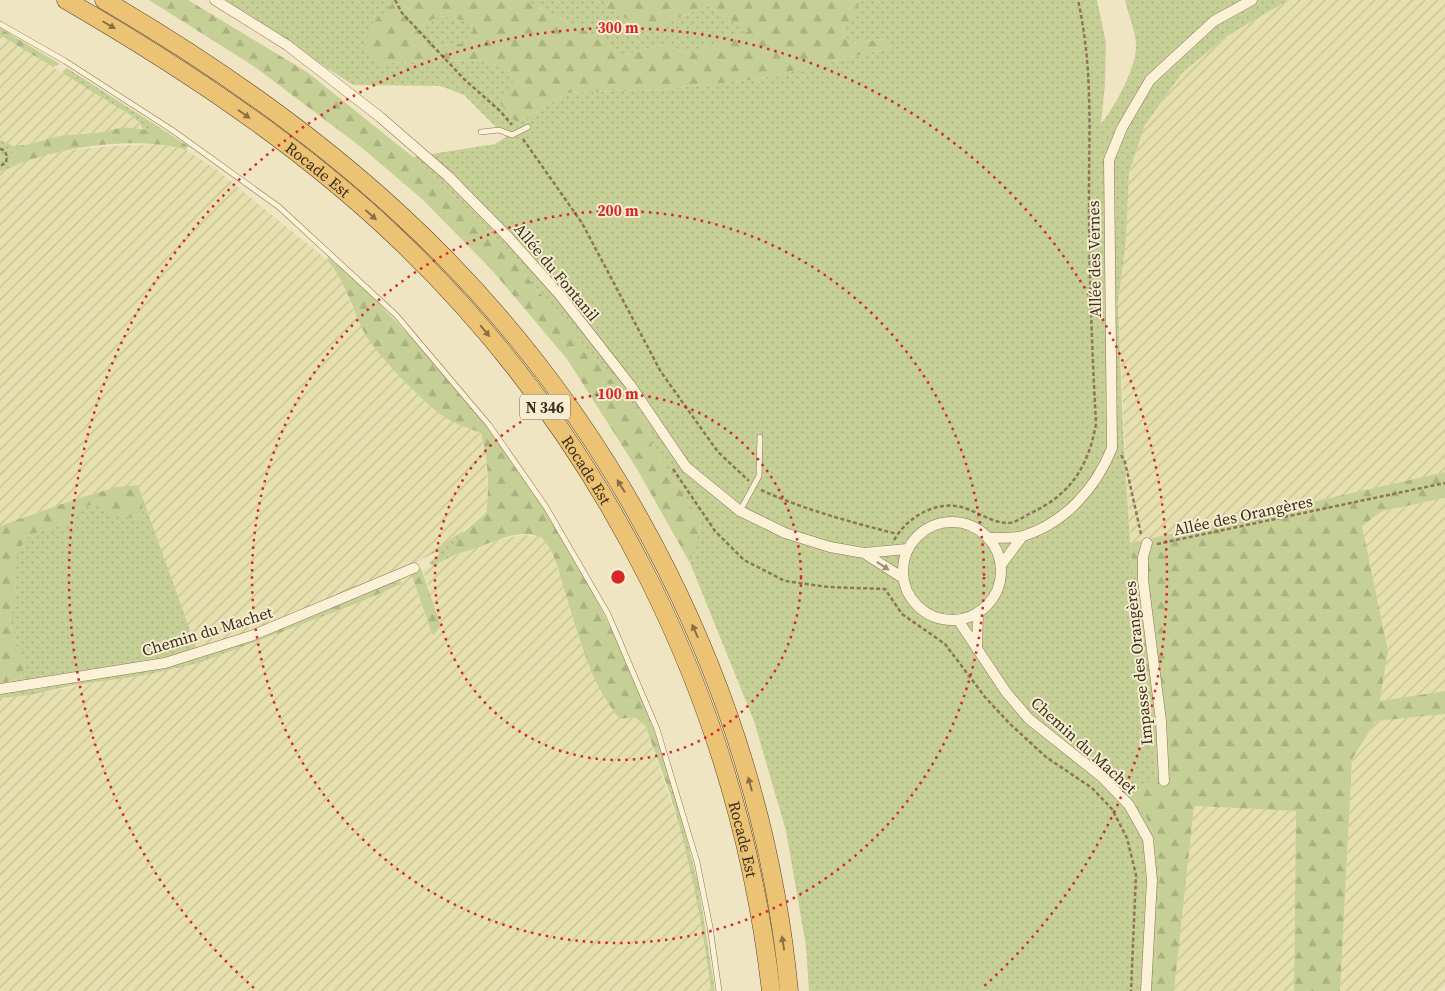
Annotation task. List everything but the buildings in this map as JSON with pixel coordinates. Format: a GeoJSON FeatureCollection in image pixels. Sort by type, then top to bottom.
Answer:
{"type":"FeatureCollection","features":[{"type":"Feature","properties":{"kind":"highway","name":"Rocade Est"},"geometry":{"type":"LineString","coordinates":[[66,0],[119,31],[225,100],[311,164],[358,203],[395,236],[478,322],[562,430],[610,505],[658,595],[707,712],[745,839],[763,929],[770,991]]}},
{"type":"Feature","properties":{"kind":"highway","name":"Rocade Est"},"geometry":{"type":"LineString","coordinates":[[104,0],[236,85],[300,132],[370,188],[451,265],[490,307],[538,365],[578,420],[628,498],[675,586],[704,651],[726,709],[749,781],[775,890],[789,991]]}},
{"type":"Feature","properties":{"kind":"street","name":"Allée du Fontanil"},"geometry":{"type":"LineString","coordinates":[[216,0],[287,45],[380,117],[448,176],[510,238],[559,294],[631,386],[686,467],[740,511],[785,534],[830,547],[864,553],[907,549]]}},
{"type":"Feature","properties":{"kind":"street","name":"Allée des Vernes"},"geometry":{"type":"LineString","coordinates":[[988,538],[1022,536],[1059,519],[1082,497],[1098,478],[1112,448],[1109,160],[1122,128],[1150,80],[1214,21],[1252,0]]}},
{"type":"Feature","properties":{"kind":"street"},"geometry":{"type":"LineString","coordinates":[[944,522],[960,522],[976,528],[988,538],[996,550],[1001,565],[1000,579],[996,592],[988,604],[978,612],[958,620],[942,619],[922,610],[907,592],[903,578],[903,563],[907,549],[917,536],[930,527],[944,522]]}},
{"type":"Feature","properties":{"kind":"street","name":"Allée des Vernes"},"geometry":{"type":"LineString","coordinates":[[1001,565],[1022,536]]}},
{"type":"Feature","properties":{"kind":"street","name":"Impasse des Orangères"},"geometry":{"type":"LineString","coordinates":[[1147,543],[1142,557],[1143,580],[1161,721],[1164,781]]}},
{"type":"Feature","properties":{"kind":"street","name":"Allée du Fontanil"},"geometry":{"type":"LineString","coordinates":[[864,553],[903,578]]}},
{"type":"Feature","properties":{"kind":"street","name":"Chemin du Machet"},"geometry":{"type":"LineString","coordinates":[[0,689],[165,663],[251,636],[414,568]]}},
{"type":"Feature","properties":{"kind":"street"},"geometry":{"type":"LineString","coordinates":[[977,649],[978,612]]}},
{"type":"Feature","properties":{"kind":"street","name":"Chemin du Machet"},"geometry":{"type":"LineString","coordinates":[[958,620],[1006,692],[1029,719],[1102,777],[1129,805],[1148,839],[1152,880],[1146,991]]}},
{"type":"Feature","properties":{"kind":"lane"},"geometry":{"type":"LineString","coordinates":[[0,24],[66,61],[172,130],[279,207],[396,315],[489,425],[546,507],[608,614],[657,729],[697,862],[710,927],[719,991]]}},
{"type":"Feature","properties":{"kind":"lane"},"geometry":{"type":"LineString","coordinates":[[481,132],[499,130],[512,134],[528,127]]}},
{"type":"Feature","properties":{"kind":"lane"},"geometry":{"type":"LineString","coordinates":[[740,511],[759,476],[760,437]]}},
{"type":"Feature","properties":{"kind":"path"},"geometry":{"type":"LineString","coordinates":[[395,0],[402,13],[464,79],[500,110],[518,133],[582,223],[662,372],[718,452],[755,486],[789,502],[898,534]]}},
{"type":"Feature","properties":{"kind":"path"},"geometry":{"type":"LineString","coordinates":[[891,550],[898,534],[907,523],[926,511],[952,505],[1010,523],[1043,507],[1068,488],[1092,450],[1096,424],[1090,255],[1090,76],[1087,44],[1078,0]]}},
{"type":"Feature","properties":{"kind":"path"},"geometry":{"type":"LineString","coordinates":[[0,149],[4,150],[7,156],[6,163],[0,166]]}},
{"type":"Feature","properties":{"kind":"path"},"geometry":{"type":"LineString","coordinates":[[1112,448],[1125,462],[1141,534],[1147,543]]}},
{"type":"Feature","properties":{"kind":"path"},"geometry":{"type":"LineString","coordinates":[[670,464],[715,531],[744,560],[785,581],[828,587],[885,589],[902,614],[945,644],[985,697],[1009,723],[1046,757],[1092,788],[1112,809],[1127,838],[1136,875],[1131,991]]}},
{"type":"Feature","properties":{"kind":"path","name":"Allée des Orangères"},"geometry":{"type":"LineString","coordinates":[[1147,543],[1160,544],[1445,483]]}},
{"type":"Feature","properties":{"kind":"shaded area"},"geometry":{"type":"Polygon","coordinates":[[[1289,0],[1445,0],[1445,472],[1130,543],[1118,303],[1126,239],[1129,172],[1145,125],[1182,73],[1227,36],[1289,0]]]}},
{"type":"Feature","properties":{"kind":"shaded area"},"geometry":{"type":"Polygon","coordinates":[[[0,35],[114,104],[140,123],[144,131],[122,127],[113,131],[60,136],[25,146],[14,146],[0,140],[0,35]]]}},
{"type":"Feature","properties":{"kind":"shaded area"},"geometry":{"type":"Polygon","coordinates":[[[162,144],[186,150],[213,167],[327,260],[342,280],[350,303],[370,342],[401,376],[442,415],[481,433],[486,449],[488,497],[486,513],[447,542],[421,559],[364,584],[356,584],[343,592],[256,629],[197,650],[188,628],[76,499],[0,526],[0,172],[50,152],[162,144]]]}},
{"type":"Feature","properties":{"kind":"shaded area"},"geometry":{"type":"Polygon","coordinates":[[[1445,498],[1445,691],[1380,702],[1388,651],[1362,526],[1382,511],[1445,498]]]}},
{"type":"Feature","properties":{"kind":"shaded area"},"geometry":{"type":"Polygon","coordinates":[[[522,535],[538,536],[546,542],[555,560],[593,672],[609,704],[620,719],[634,717],[645,725],[685,844],[696,893],[711,991],[0,991],[0,698],[31,695],[199,663],[358,603],[401,584],[400,578],[411,574],[433,636],[441,626],[423,570],[483,543],[522,535]]]}},
{"type":"Feature","properties":{"kind":"shaded area"},"geometry":{"type":"Polygon","coordinates":[[[1445,714],[1445,986],[1439,991],[1340,991],[1352,759],[1376,721],[1445,714]]]}},
{"type":"Feature","properties":{"kind":"shaded area"},"geometry":{"type":"Polygon","coordinates":[[[1194,806],[1296,811],[1294,991],[1174,991],[1194,806]]]}},
{"type":"Feature","properties":{"kind":"green space"},"geometry":{"type":"Polygon","coordinates":[[[149,0],[188,0],[307,72],[413,157],[489,231],[649,425],[652,446],[701,522],[690,563],[637,469],[567,359],[491,269],[422,199],[361,147],[255,67],[149,0]]]}},
{"type":"Feature","properties":{"kind":"green space"},"geometry":{"type":"Polygon","coordinates":[[[223,0],[396,0],[370,27],[377,63],[477,60],[507,68],[515,79],[517,123],[568,93],[662,89],[753,80],[889,48],[885,39],[849,43],[842,27],[859,3],[856,0],[1097,0],[1106,43],[1105,84],[1101,124],[1124,87],[1135,55],[1135,35],[1125,0],[1289,0],[1227,36],[1182,73],[1145,125],[1129,172],[1126,239],[1118,303],[1130,543],[1156,775],[1134,795],[1151,827],[1160,864],[1154,991],[809,991],[806,946],[786,831],[754,721],[690,563],[701,522],[652,446],[649,425],[489,231],[413,157],[495,144],[506,137],[464,95],[441,86],[353,85],[223,0]]]}},
{"type":"Feature","properties":{"kind":"green space"},"geometry":{"type":"Polygon","coordinates":[[[396,0],[523,0],[590,33],[625,55],[661,45],[690,54],[749,31],[708,6],[646,30],[607,8],[609,0],[856,0],[859,3],[855,18],[842,27],[849,43],[885,39],[889,48],[753,80],[662,89],[568,93],[517,123],[500,103],[515,79],[507,68],[477,60],[377,63],[365,46],[370,26],[396,0]],[[442,16],[415,26],[435,47],[465,43],[473,30],[470,22],[442,16]]]}},
{"type":"Feature","properties":{"kind":"green space"},"geometry":{"type":"Polygon","coordinates":[[[523,0],[609,0],[607,8],[646,30],[708,6],[750,31],[690,54],[661,45],[624,55],[590,33],[523,0]]]}},
{"type":"Feature","properties":{"kind":"green space"},"geometry":{"type":"Polygon","coordinates":[[[442,16],[470,22],[473,30],[465,43],[435,47],[415,26],[442,16]]]}},
{"type":"Feature","properties":{"kind":"green space"},"geometry":{"type":"Polygon","coordinates":[[[0,28],[60,64],[53,67],[0,35],[0,28]]]}},
{"type":"Feature","properties":{"kind":"green space"},"geometry":{"type":"Polygon","coordinates":[[[67,68],[168,133],[144,131],[140,123],[130,115],[64,74],[63,71],[67,68]]]}},
{"type":"Feature","properties":{"kind":"green space"},"geometry":{"type":"Polygon","coordinates":[[[122,127],[168,133],[188,146],[186,150],[145,144],[121,144],[72,149],[49,154],[10,168],[14,146],[31,144],[60,136],[99,133],[122,127]]]}},
{"type":"Feature","properties":{"kind":"green space"},"geometry":{"type":"Polygon","coordinates":[[[0,140],[14,146],[10,168],[0,172],[0,140]]]}},
{"type":"Feature","properties":{"kind":"green space"},"geometry":{"type":"Polygon","coordinates":[[[328,257],[379,304],[426,355],[481,419],[541,503],[569,549],[618,643],[658,740],[674,789],[668,788],[645,725],[634,717],[620,719],[601,691],[587,660],[554,558],[542,538],[531,534],[519,534],[461,553],[451,553],[459,536],[486,513],[488,473],[481,433],[452,421],[435,410],[384,359],[364,332],[340,279],[327,260],[328,257]]]}},
{"type":"Feature","properties":{"kind":"green space"},"geometry":{"type":"Polygon","coordinates":[[[1445,472],[1445,498],[1382,511],[1362,526],[1388,651],[1380,701],[1445,691],[1445,714],[1376,721],[1352,759],[1340,991],[1294,991],[1296,811],[1194,806],[1174,991],[1154,991],[1160,864],[1151,827],[1133,794],[1156,775],[1130,543],[1445,472]]]}},
{"type":"Feature","properties":{"kind":"green space"},"geometry":{"type":"Polygon","coordinates":[[[138,485],[197,650],[221,643],[179,658],[3,684],[20,678],[25,666],[9,621],[15,603],[16,552],[29,535],[58,526],[69,520],[74,511],[89,505],[101,505],[103,512],[141,520],[143,502],[138,485]]]}},
{"type":"Feature","properties":{"kind":"green space"},"geometry":{"type":"Polygon","coordinates":[[[138,485],[143,502],[141,520],[103,512],[101,505],[89,505],[74,511],[69,520],[58,526],[29,535],[17,552],[15,603],[9,621],[25,666],[20,678],[0,684],[0,526],[76,499],[117,487],[138,485]]]}},
{"type":"Feature","properties":{"kind":"green space"},"geometry":{"type":"Polygon","coordinates":[[[464,530],[459,536],[454,553],[466,550],[432,566],[429,563],[440,553],[436,552],[408,566],[282,619],[326,600],[349,587],[364,584],[421,559],[464,530]]]}},
{"type":"Feature","properties":{"kind":"green space"},"geometry":{"type":"Polygon","coordinates":[[[421,568],[441,626],[433,636],[411,574],[421,568]]]}},
{"type":"Feature","properties":{"kind":"green space"},"geometry":{"type":"Polygon","coordinates":[[[400,578],[401,584],[358,603],[234,650],[235,645],[400,578]]]}},
{"type":"Feature","properties":{"kind":"green space"},"geometry":{"type":"Polygon","coordinates":[[[235,645],[234,650],[199,663],[145,675],[69,686],[31,695],[0,698],[0,693],[32,690],[148,669],[235,645]]]}},
{"type":"Feature","properties":{"kind":"green space"},"geometry":{"type":"Polygon","coordinates":[[[668,788],[674,789],[698,883],[715,991],[711,991],[694,889],[683,838],[668,788]]]}}]}
